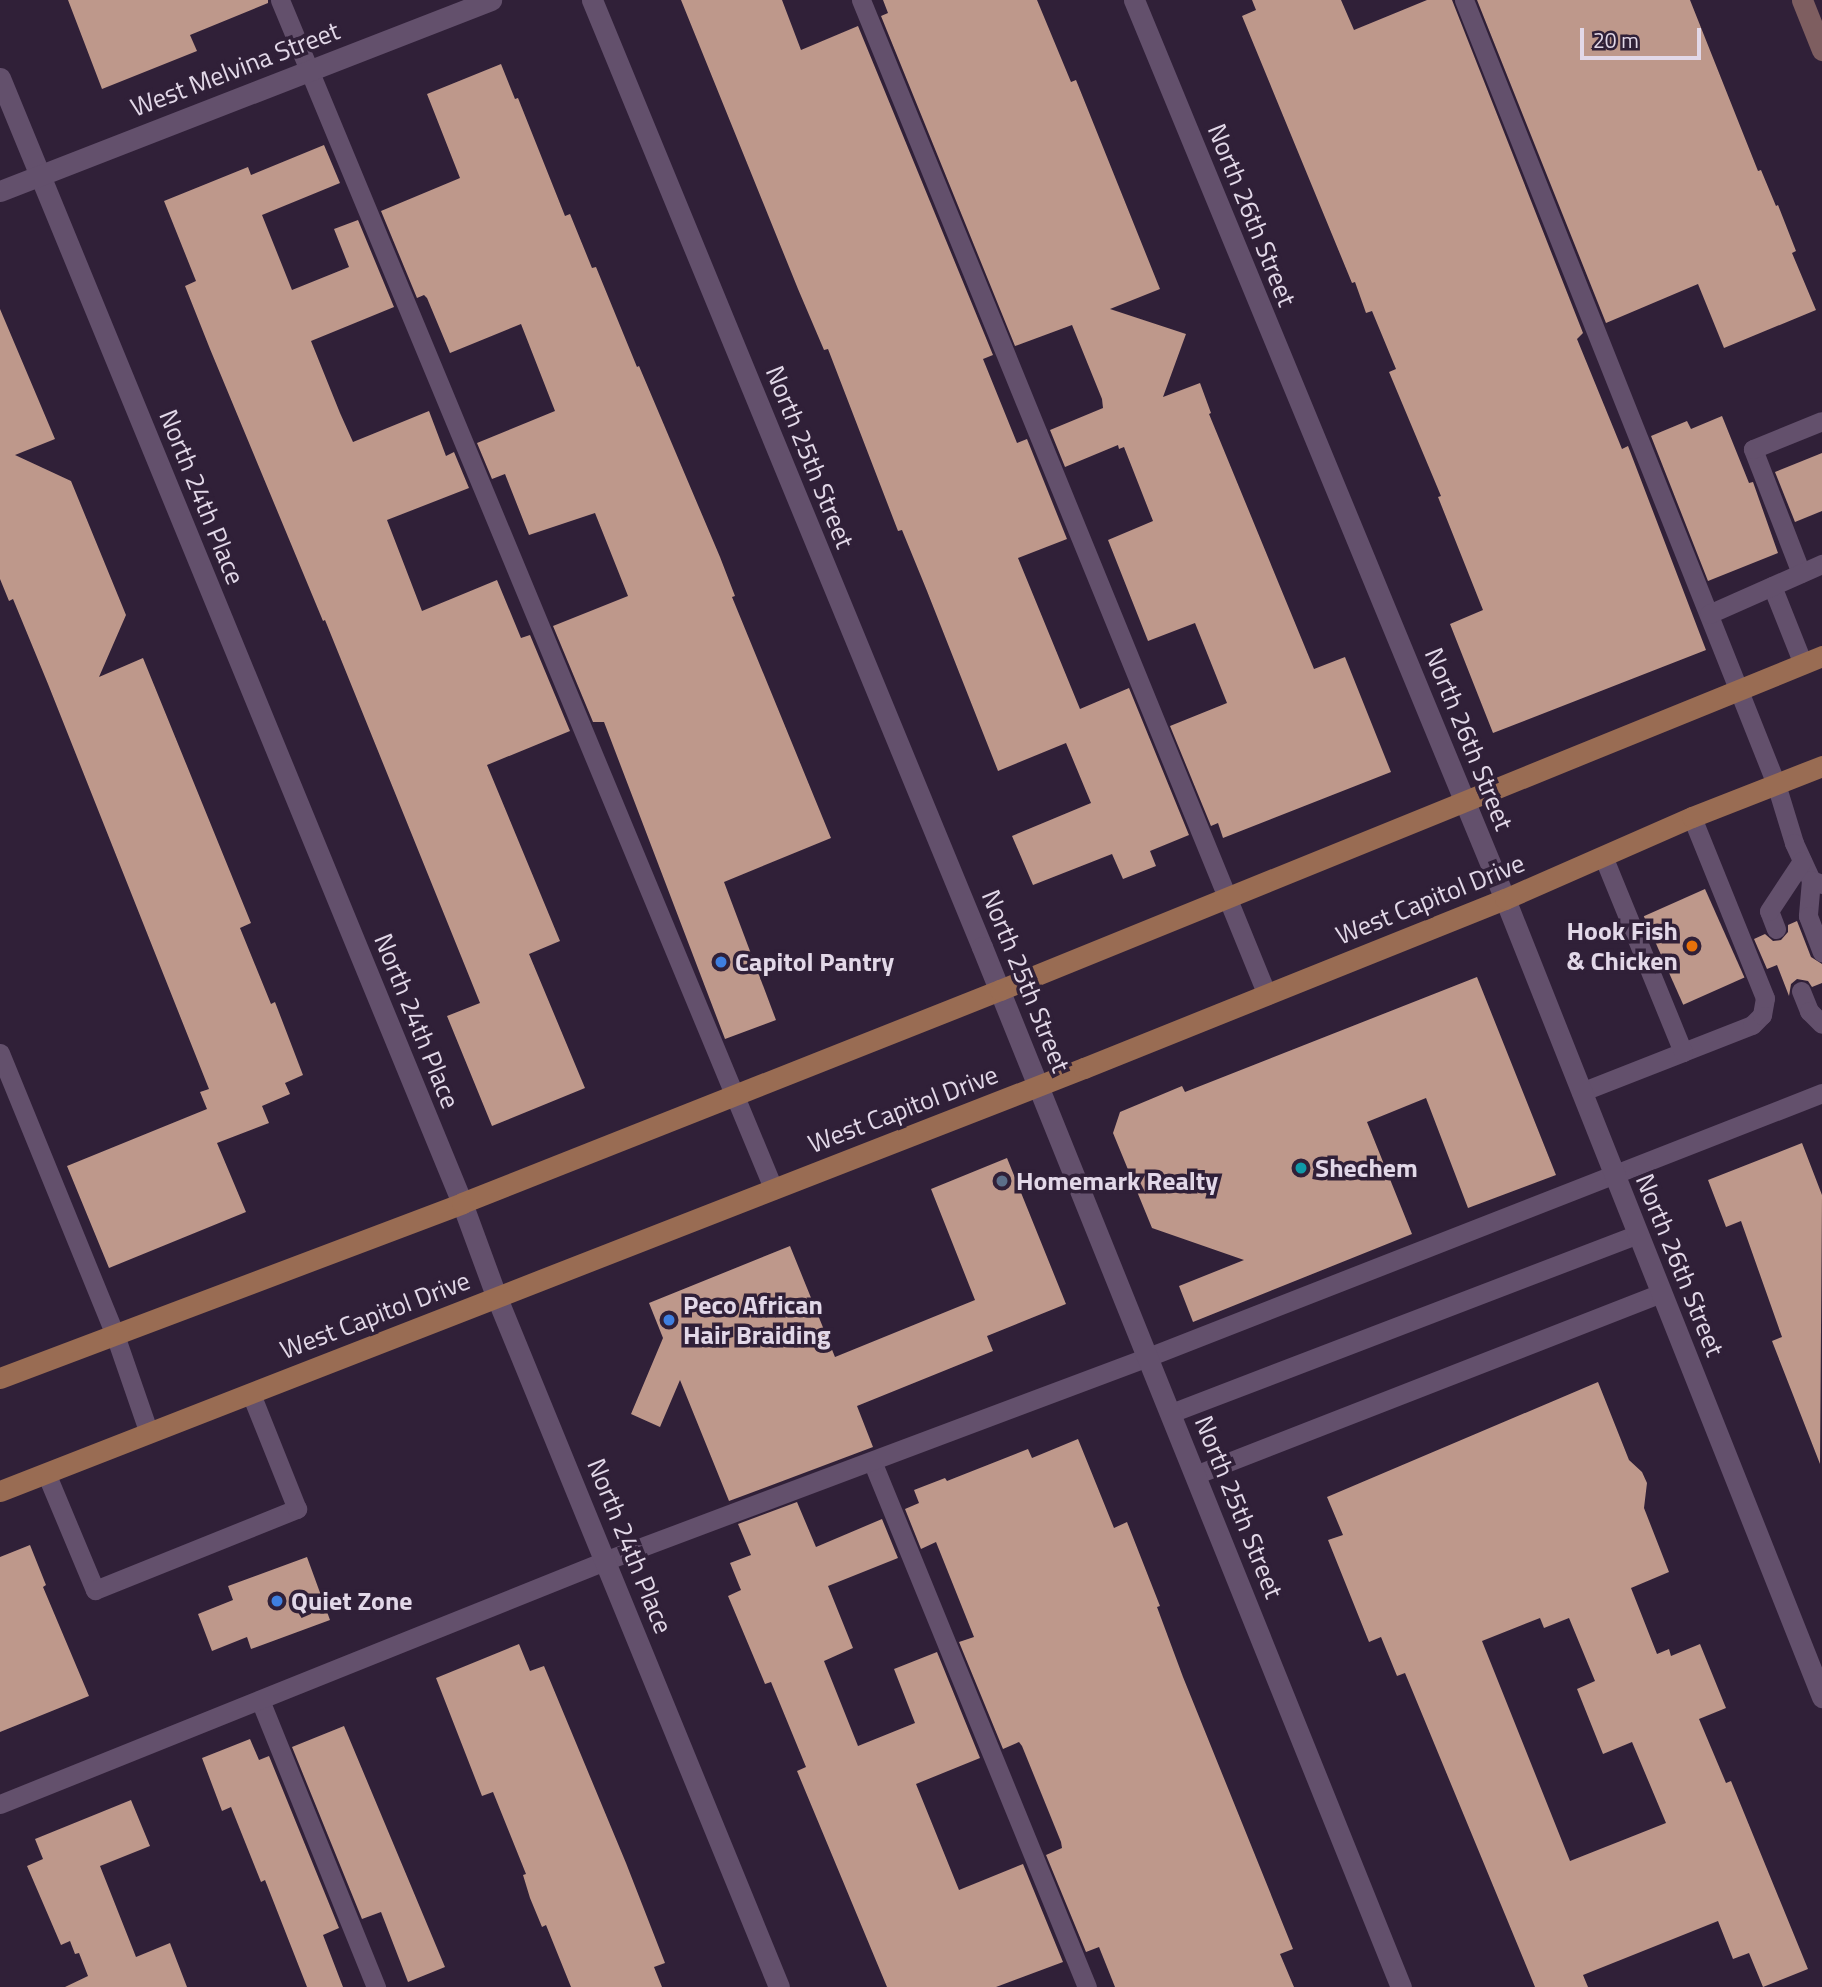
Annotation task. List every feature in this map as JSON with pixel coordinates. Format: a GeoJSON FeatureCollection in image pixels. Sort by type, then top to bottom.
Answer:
{"type":"FeatureCollection","features":[{"type":"Feature","properties":{"kind":"main road"},"geometry":{"type":"LineString","coordinates":[[1802,0],[1822,50]]}},
{"type":"Feature","properties":{"kind":"main road"},"geometry":{"type":"LineString","coordinates":[[0,1378],[462,1203],[1000,990],[1465,804],[1813,660]]}},
{"type":"Feature","properties":{"kind":"main road","name":"West Capitol Drive"},"geometry":{"type":"LineString","coordinates":[[0,1491],[1039,1086],[1505,899],[1692,817],[1822,766]]}},
{"type":"Feature","properties":{"kind":"street","name":"West Melvina Street"},"geometry":{"type":"LineString","coordinates":[[0,191],[491,0]]}},
{"type":"Feature","properties":{"kind":"street","name":"North 25th Street"},"geometry":{"type":"LineString","coordinates":[[592,0],[1000,990],[1401,1987]]}},
{"type":"Feature","properties":{"kind":"street","name":"North 26th Street"},"geometry":{"type":"LineString","coordinates":[[1134,0],[1505,899],[1822,1697]]}},
{"type":"Feature","properties":{"kind":"street","name":"North 24th Place"},"geometry":{"type":"LineString","coordinates":[[0,78],[462,1203],[497,1298],[607,1560],[779,1987]]}},
{"type":"Feature","properties":{"kind":"lane"},"geometry":{"type":"LineString","coordinates":[[281,0],[774,1190]]}},
{"type":"Feature","properties":{"kind":"lane"},"geometry":{"type":"LineString","coordinates":[[862,0],[1267,995]]}},
{"type":"Feature","properties":{"kind":"lane"},"geometry":{"type":"LineString","coordinates":[[1464,0],[1776,784],[1802,861],[1816,882],[1808,916],[1822,951]]}},
{"type":"Feature","properties":{"kind":"lane"},"geometry":{"type":"LineString","coordinates":[[1801,573],[1753,449],[1822,421]]}},
{"type":"Feature","properties":{"kind":"lane"},"geometry":{"type":"LineString","coordinates":[[1709,614],[1822,564]]}},
{"type":"Feature","properties":{"kind":"lane"},"geometry":{"type":"LineString","coordinates":[[1772,586],[1813,660]]}},
{"type":"Feature","properties":{"kind":"lane"},"geometry":{"type":"LineString","coordinates":[[1581,1092],[1752,1025],[1762,1015],[1765,998],[1692,817]]}},
{"type":"Feature","properties":{"kind":"lane"},"geometry":{"type":"LineString","coordinates":[[1603,856],[1683,1052]]}},
{"type":"Feature","properties":{"kind":"lane"},"geometry":{"type":"LineString","coordinates":[[1776,929],[1769,911],[1802,861]]}},
{"type":"Feature","properties":{"kind":"lane"},"geometry":{"type":"LineString","coordinates":[[1801,991],[1809,1011],[1822,1024]]}},
{"type":"Feature","properties":{"kind":"lane"},"geometry":{"type":"LineString","coordinates":[[0,1053],[115,1335],[149,1433]]}},
{"type":"Feature","properties":{"kind":"lane"},"geometry":{"type":"LineString","coordinates":[[0,1804],[607,1560],[1148,1357],[1822,1093]]}},
{"type":"Feature","properties":{"kind":"lane"},"geometry":{"type":"LineString","coordinates":[[1171,1413],[1638,1234]]}},
{"type":"Feature","properties":{"kind":"lane"},"geometry":{"type":"LineString","coordinates":[[1195,1475],[1661,1293]]}},
{"type":"Feature","properties":{"kind":"lane"},"geometry":{"type":"LineString","coordinates":[[46,1473],[95,1590],[297,1509],[251,1394]]}},
{"type":"Feature","properties":{"kind":"lane"},"geometry":{"type":"LineString","coordinates":[[872,1461],[1087,1987]]}},
{"type":"Feature","properties":{"kind":"lane"},"geometry":{"type":"LineString","coordinates":[[260,1700],[376,1987]]}},
{"type":"Feature","properties":{"kind":"building"},"geometry":{"type":"Polygon","coordinates":[[[68,0],[268,0],[268,3],[190,35],[197,51],[102,89],[68,0]]]}},
{"type":"Feature","properties":{"kind":"building"},"geometry":{"type":"Polygon","coordinates":[[[681,0],[782,0],[801,50],[858,26],[993,355],[983,359],[1017,443],[1027,439],[1067,539],[1018,558],[1080,709],[1129,688],[1189,835],[1150,851],[1156,866],[1123,879],[1112,854],[1033,885],[1012,836],[1091,803],[1066,743],[998,771],[902,530],[898,531],[828,349],[824,350],[798,289],[681,0]]]}},
{"type":"Feature","properties":{"kind":"building"},"geometry":{"type":"Polygon","coordinates":[[[883,0],[1037,0],[1071,82],[1076,80],[1160,289],[1110,309],[1186,334],[1163,397],[1200,383],[1211,413],[1209,414],[1314,669],[1345,657],[1391,772],[1223,838],[1218,823],[1211,826],[1170,726],[1227,703],[1195,623],[1148,641],[1108,540],[1153,521],[1124,447],[1119,449],[1118,445],[1065,467],[1050,430],[1103,408],[1102,399],[1072,325],[1015,346],[881,16],[888,13],[883,0]]]}},
{"type":"Feature","properties":{"kind":"building"},"geometry":{"type":"Polygon","coordinates":[[[1252,0],[1341,0],[1354,30],[1427,0],[1452,0],[1583,333],[1577,339],[1622,449],[1628,446],[1706,650],[1493,733],[1450,624],[1483,610],[1438,497],[1441,496],[1389,372],[1396,369],[1372,311],[1366,313],[1355,282],[1352,283],[1242,16],[1256,10],[1252,0]]]}},
{"type":"Feature","properties":{"kind":"building"},"geometry":{"type":"Polygon","coordinates":[[[1477,0],[1690,0],[1758,171],[1761,170],[1776,206],[1778,205],[1796,251],[1792,253],[1816,310],[1724,348],[1698,284],[1606,323],[1477,0]]]}},
{"type":"Feature","properties":{"kind":"building"},"geometry":{"type":"Polygon","coordinates":[[[501,64],[515,99],[518,98],[565,216],[570,214],[592,268],[596,267],[637,367],[639,366],[720,557],[735,596],[732,597],[831,838],[724,882],[776,1020],[725,1039],[604,722],[593,722],[553,626],[628,596],[595,513],[529,535],[505,474],[492,479],[477,443],[555,411],[521,324],[450,353],[427,298],[424,295],[417,298],[381,211],[460,178],[427,94],[501,64]]]}},
{"type":"Feature","properties":{"kind":"building"},"geometry":{"type":"Polygon","coordinates":[[[324,145],[340,183],[262,215],[292,290],[349,267],[334,229],[358,220],[394,307],[311,341],[340,413],[353,442],[429,411],[446,456],[454,452],[469,488],[387,520],[422,611],[497,580],[521,638],[530,635],[570,731],[487,765],[560,941],[529,954],[585,1088],[492,1126],[447,1016],[480,1003],[325,620],[323,621],[185,286],[196,281],[164,201],[248,167],[251,175],[324,145]]]}},
{"type":"Feature","properties":{"kind":"building"},"geometry":{"type":"Polygon","coordinates":[[[0,309],[55,439],[15,455],[71,481],[126,615],[99,677],[143,658],[251,923],[240,928],[271,1004],[275,1002],[303,1075],[285,1083],[290,1094],[262,1106],[269,1123],[217,1143],[246,1212],[109,1268],[67,1166],[207,1109],[200,1092],[209,1089],[48,684],[13,599],[9,601],[0,579],[0,309]]]}},
{"type":"Feature","properties":{"kind":"building"},"geometry":{"type":"Polygon","coordinates":[[[1722,416],[1749,483],[1753,482],[1778,553],[1708,581],[1651,436],[1687,421],[1691,429],[1722,416]]]}},
{"type":"Feature","properties":{"kind":"building"},"geometry":{"type":"Polygon","coordinates":[[[1822,453],[1822,511],[1795,522],[1775,472],[1822,453]]]}},
{"type":"Feature","properties":{"kind":"building","name":"Hook Fish & Chicken"},"geometry":{"type":"Polygon","coordinates":[[[1705,889],[1744,978],[1683,1005],[1644,916],[1705,889]]]}},
{"type":"Feature","properties":{"kind":"building"},"geometry":{"type":"Polygon","coordinates":[[[1797,921],[1811,957],[1822,964],[1822,983],[1812,987],[1808,981],[1797,979],[1791,984],[1789,996],[1777,965],[1767,969],[1754,939],[1765,934],[1773,941],[1781,940],[1788,932],[1788,925],[1797,921]]]}},
{"type":"Feature","properties":{"kind":"building"},"geometry":{"type":"Polygon","coordinates":[[[1477,977],[1556,1175],[1468,1208],[1426,1098],[1367,1122],[1412,1234],[1193,1322],[1179,1286],[1244,1260],[1152,1228],[1113,1133],[1120,1112],[1182,1086],[1185,1092],[1477,977]]]}},
{"type":"Feature","properties":{"kind":"building"},"geometry":{"type":"Polygon","coordinates":[[[1802,1143],[1822,1195],[1820,1464],[1772,1341],[1782,1337],[1741,1221],[1726,1227],[1708,1180],[1802,1143]]]}},
{"type":"Feature","properties":{"kind":"building"},"geometry":{"type":"Polygon","coordinates":[[[1007,1158],[1066,1304],[987,1336],[993,1351],[857,1406],[873,1447],[729,1501],[680,1380],[660,1427],[631,1414],[663,1338],[649,1303],[790,1246],[835,1357],[975,1300],[931,1189],[1007,1158]]]}},
{"type":"Feature","properties":{"kind":"building"},"geometry":{"type":"Polygon","coordinates":[[[1598,1382],[1629,1460],[1642,1472],[1647,1483],[1644,1508],[1669,1572],[1631,1588],[1657,1654],[1669,1649],[1671,1656],[1700,1644],[1726,1708],[1699,1719],[1726,1783],[1731,1781],[1808,1969],[1763,1987],[1749,1953],[1733,1959],[1718,1921],[1583,1975],[1588,1987],[1535,1987],[1405,1673],[1397,1676],[1381,1637],[1369,1642],[1328,1540],[1343,1535],[1327,1497],[1598,1382]],[[1540,1618],[1482,1641],[1570,1861],[1666,1823],[1632,1742],[1603,1754],[1577,1689],[1595,1681],[1569,1618],[1544,1628],[1540,1618]]]}},
{"type":"Feature","properties":{"kind":"building"},"geometry":{"type":"Polygon","coordinates":[[[1078,1439],[1114,1528],[1127,1522],[1160,1606],[1157,1607],[1183,1677],[1293,1949],[1280,1954],[1294,1987],[1115,1987],[1099,1947],[1086,1952],[1046,1855],[1062,1848],[1061,1842],[1022,1746],[1019,1742],[1003,1749],[959,1642],[974,1637],[936,1542],[921,1549],[905,1509],[919,1503],[914,1490],[945,1478],[947,1481],[1028,1449],[1032,1458],[1078,1439]]]}},
{"type":"Feature","properties":{"kind":"building"},"geometry":{"type":"Polygon","coordinates":[[[797,1502],[816,1547],[882,1519],[898,1558],[828,1586],[853,1648],[824,1661],[858,1746],[915,1723],[894,1669],[937,1652],[980,1758],[916,1784],[959,1890],[1023,1864],[1063,1962],[996,1987],[887,1987],[797,1771],[806,1767],[771,1682],[765,1684],[728,1596],[741,1590],[730,1563],[751,1555],[738,1524],[797,1502]]]}},
{"type":"Feature","properties":{"kind":"building"},"geometry":{"type":"Polygon","coordinates":[[[30,1545],[46,1585],[43,1587],[89,1696],[0,1732],[0,1557],[30,1545]]]}},
{"type":"Feature","properties":{"kind":"building"},"geometry":{"type":"Polygon","coordinates":[[[307,1557],[330,1620],[251,1649],[247,1637],[212,1651],[198,1614],[233,1600],[228,1586],[307,1557]]]}},
{"type":"Feature","properties":{"kind":"building"},"geometry":{"type":"Polygon","coordinates":[[[519,1644],[530,1671],[544,1666],[665,1963],[654,1967],[662,1987],[571,1987],[546,1925],[542,1927],[530,1898],[523,1875],[526,1874],[493,1792],[482,1796],[436,1678],[519,1644]]]}},
{"type":"Feature","properties":{"kind":"building"},"geometry":{"type":"Polygon","coordinates":[[[344,1726],[445,1967],[408,1982],[381,1912],[362,1919],[292,1747],[344,1726]]]}},
{"type":"Feature","properties":{"kind":"building"},"geometry":{"type":"Polygon","coordinates":[[[250,1739],[259,1760],[269,1756],[339,1928],[323,1935],[343,1987],[307,1987],[265,1880],[261,1882],[231,1807],[222,1811],[202,1758],[250,1739]]]}},
{"type":"Feature","properties":{"kind":"building"},"geometry":{"type":"Polygon","coordinates":[[[131,1800],[150,1846],[100,1866],[136,1957],[170,1943],[187,1987],[65,1987],[88,1976],[79,1953],[75,1954],[70,1941],[61,1945],[27,1866],[43,1859],[35,1839],[131,1800]]]}},
{"type":"Feature","properties":{"kind":"place","name":"Hook Fish & Chicken"},"geometry":{"type":"Point","coordinates":[1692,946]}},
{"type":"Feature","properties":{"kind":"place","name":"Capitol Pantry"},"geometry":{"type":"Point","coordinates":[721,962]}},
{"type":"Feature","properties":{"kind":"place","name":"Shechem"},"geometry":{"type":"Point","coordinates":[1301,1168]}},
{"type":"Feature","properties":{"kind":"place","name":"Homemark Realty"},"geometry":{"type":"Point","coordinates":[1002,1181]}},
{"type":"Feature","properties":{"kind":"place","name":"Peco African Hair Braiding"},"geometry":{"type":"Point","coordinates":[669,1320]}},
{"type":"Feature","properties":{"kind":"place","name":"Quiet Zone"},"geometry":{"type":"Point","coordinates":[277,1601]}}]}
